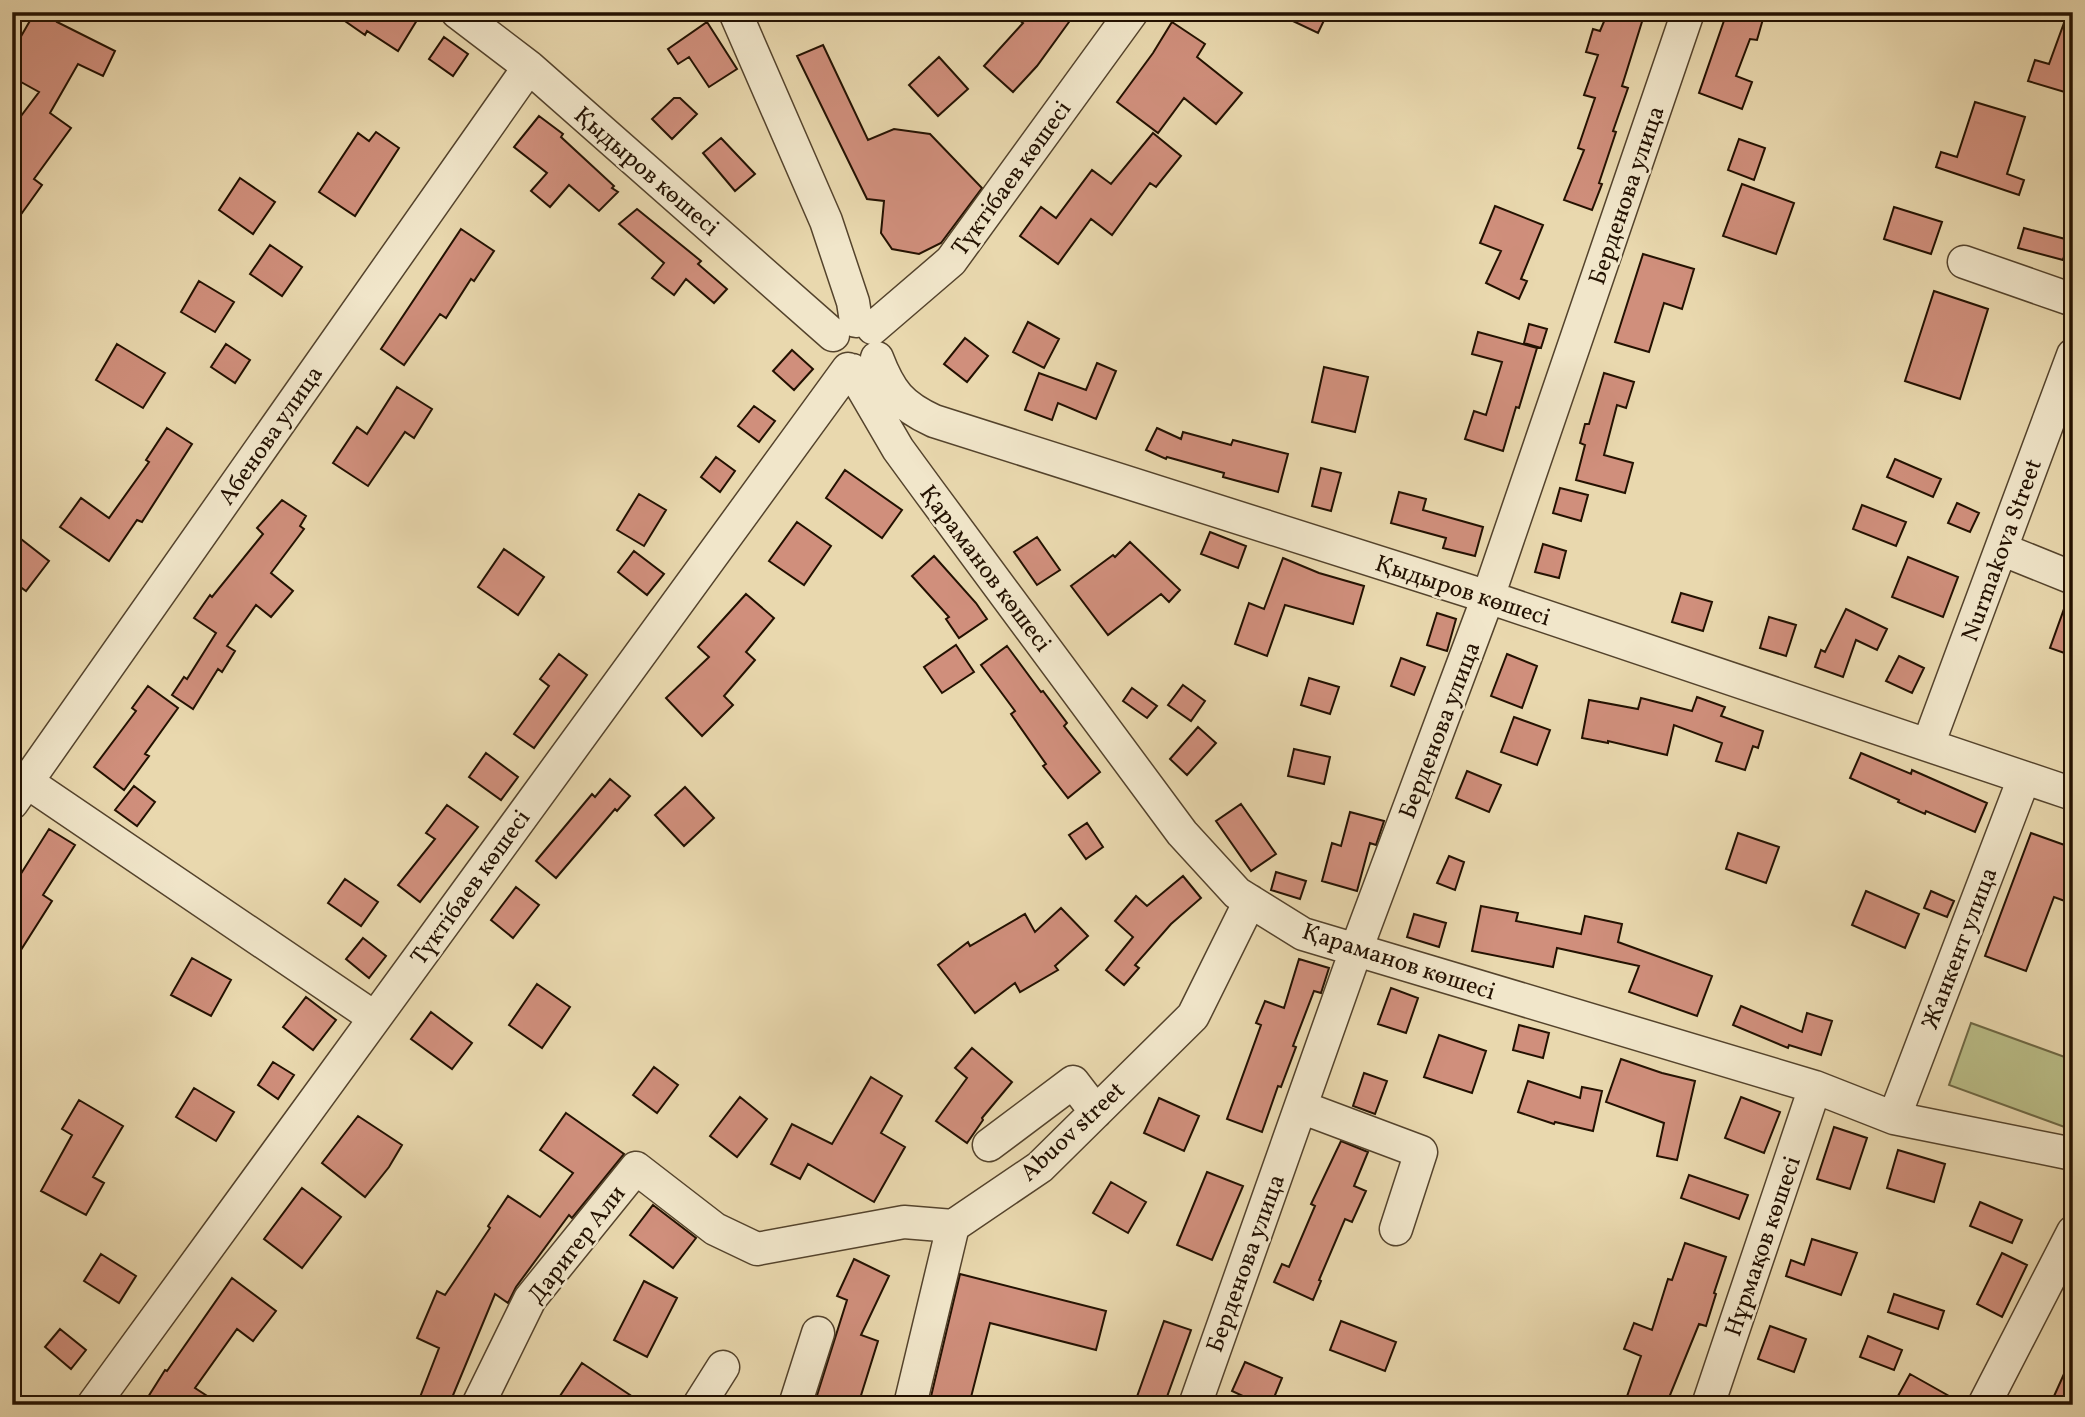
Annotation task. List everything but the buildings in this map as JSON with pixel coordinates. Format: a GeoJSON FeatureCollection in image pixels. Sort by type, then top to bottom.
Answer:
{"type":"FeatureCollection","features":[{"type":"Feature","properties":{"kind":"street","name":"Қыдыров көшесі"},"geometry":{"type":"LineString","coordinates":[[457,12],[529,67],[857,347],[898,399],[913,412],[934,421],[1488,597],[2073,794]]}},
{"type":"Feature","properties":{"kind":"street","name":"Қараманов көшесі"},"geometry":{"type":"LineString","coordinates":[[735,12],[826,221],[853,302],[857,347],[898,449],[1182,833],[1237,893],[1303,934],[1815,1087],[1894,1118],[2073,1154]]}},
{"type":"Feature","properties":{"kind":"street","name":"Түктібаев көшесі"},"geometry":{"type":"LineString","coordinates":[[93,1405],[857,347],[951,261],[1132,12]]}},
{"type":"Feature","properties":{"kind":"street","name":"Берденова улица"},"geometry":{"type":"LineString","coordinates":[[1195,1405],[1356,950],[1488,597],[1688,12]]}},
{"type":"Feature","properties":{"kind":"street","name":"Абенова улица"},"geometry":{"type":"LineString","coordinates":[[20,793],[529,67]]}},
{"type":"Feature","properties":{"kind":"street"},"geometry":{"type":"LineString","coordinates":[[1964,262],[2073,300]]}},
{"type":"Feature","properties":{"kind":"street","name":"Nurmakova Street"},"geometry":{"type":"LineString","coordinates":[[1928,745],[2073,355]]}},
{"type":"Feature","properties":{"kind":"street"},"geometry":{"type":"LineString","coordinates":[[898,449],[909,430],[921,423],[934,421]]}},
{"type":"Feature","properties":{"kind":"street"},"geometry":{"type":"LineString","coordinates":[[2001,549],[2073,578]]}},
{"type":"Feature","properties":{"kind":"street","name":"Жанкент улица"},"geometry":{"type":"LineString","coordinates":[[1894,1118],[2024,778]]}},
{"type":"Feature","properties":{"kind":"street"},"geometry":{"type":"LineString","coordinates":[[20,793],[374,1018]]}},
{"type":"Feature","properties":{"kind":"street","name":"Abuov street"},"geometry":{"type":"LineString","coordinates":[[953,1226],[1040,1167],[1193,1016],[1250,901]]}},
{"type":"Feature","properties":{"kind":"street"},"geometry":{"type":"LineString","coordinates":[[989,1145],[1073,1083],[1096,1112]]}},
{"type":"Feature","properties":{"kind":"street","name":"Нұрмақов көшесі"},"geometry":{"type":"LineString","coordinates":[[1708,1405],[1815,1087]]}},
{"type":"Feature","properties":{"kind":"street"},"geometry":{"type":"LineString","coordinates":[[1300,1107],[1421,1152],[1396,1229]]}},
{"type":"Feature","properties":{"kind":"street","name":"Даригер Али"},"geometry":{"type":"LineString","coordinates":[[478,1405],[530,1300],[636,1168],[715,1230],[757,1249],[904,1222],[953,1226]]}},
{"type":"Feature","properties":{"kind":"street"},"geometry":{"type":"LineString","coordinates":[[910,1405],[953,1226]]}},
{"type":"Feature","properties":{"kind":"street"},"geometry":{"type":"LineString","coordinates":[[1984,1405],[2073,1232]]}},
{"type":"Feature","properties":{"kind":"street"},"geometry":{"type":"LineString","coordinates":[[795,1405],[818,1333]]}},
{"type":"Feature","properties":{"kind":"street"},"geometry":{"type":"LineString","coordinates":[[699,1405],[723,1367]]}},
{"type":"Feature","properties":{"kind":"green space"},"geometry":{"type":"Polygon","coordinates":[[[1971,1023],[2073,1060],[2073,1122],[2070,1129],[1949,1085],[1971,1023]]]}}]}
